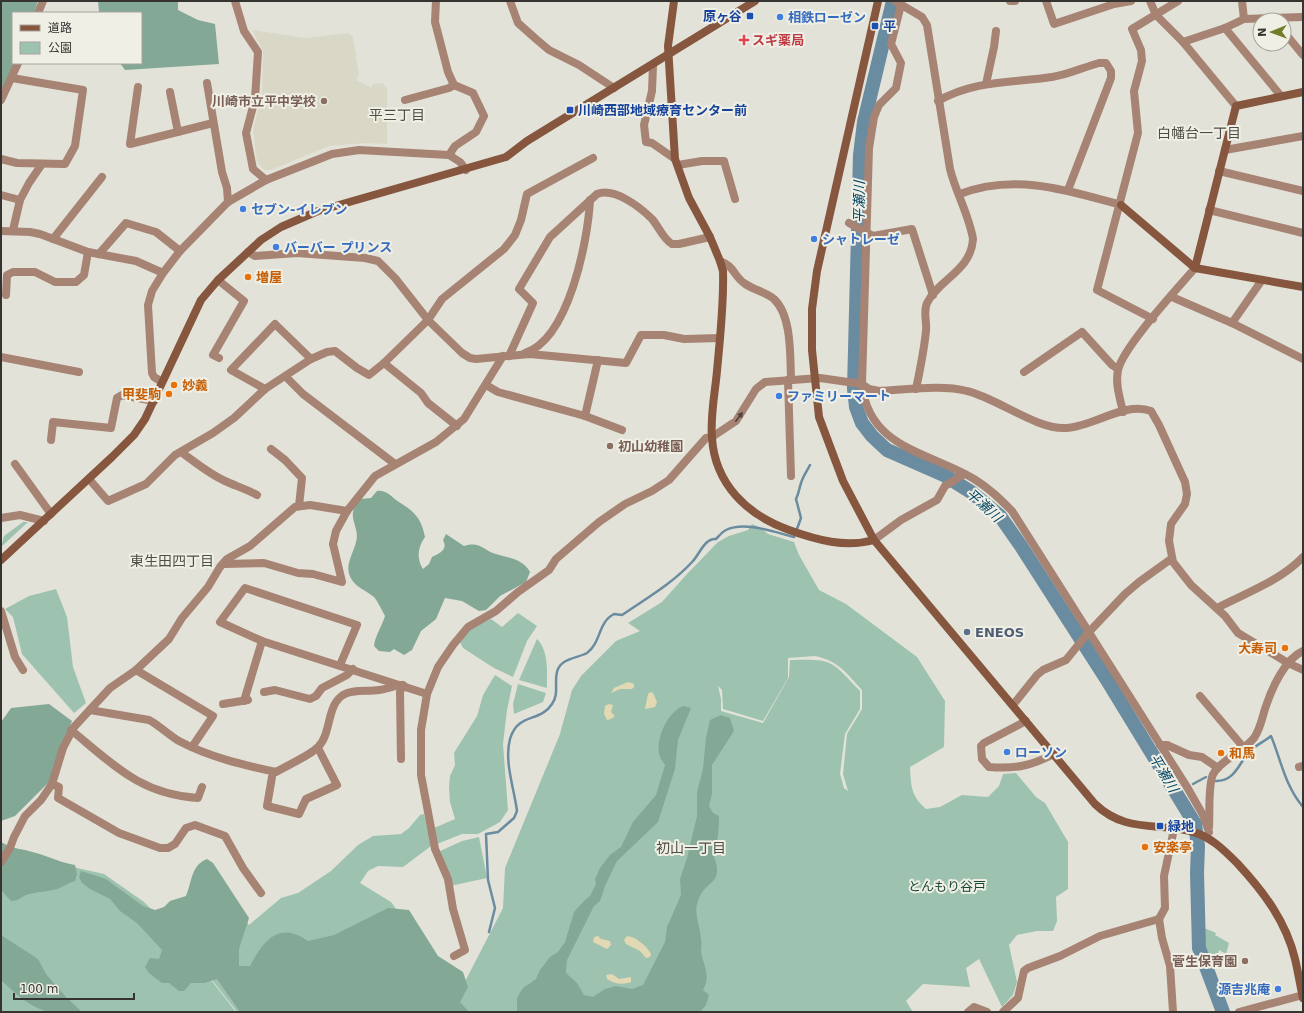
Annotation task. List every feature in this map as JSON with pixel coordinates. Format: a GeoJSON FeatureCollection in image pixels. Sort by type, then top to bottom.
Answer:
{"type":"FeatureCollection","features":[{"type":"Feature","properties":{"kind":"street"},"geometry":{"type":"LineString","coordinates":[[38,12],[43,1]]}},
{"type":"Feature","properties":{"kind":"street"},"geometry":{"type":"LineString","coordinates":[[235,1],[244,31],[258,52],[255,99],[246,133],[253,169],[266,180]]}},
{"type":"Feature","properties":{"kind":"street"},"geometry":{"type":"LineString","coordinates":[[436,1],[435,22],[448,72],[454,85],[473,93],[484,116],[476,132],[455,146],[449,154]]}},
{"type":"Feature","properties":{"kind":"street"},"geometry":{"type":"LineString","coordinates":[[510,1],[518,23],[549,50],[579,65],[614,88]]}},
{"type":"Feature","properties":{"kind":"street"},"geometry":{"type":"LineString","coordinates":[[674,1],[668,46],[677,162],[689,198],[710,237],[720,261],[723,287],[712,437],[717,463],[723,478],[734,494],[760,516],[808,538],[850,545],[874,540],[901,520],[937,500],[946,486],[964,474]]}},
{"type":"Feature","properties":{"kind":"street"},"geometry":{"type":"LineString","coordinates":[[1,560],[89,479],[134,434],[145,419],[154,401],[201,300],[218,280],[248,252],[281,227],[313,214],[506,157],[527,142],[669,56],[755,1]]}},
{"type":"Feature","properties":{"kind":"street"},"geometry":{"type":"LineString","coordinates":[[878,1],[817,271],[812,309],[814,377],[820,417],[830,450],[846,488],[874,540],[1095,804],[1111,817],[1133,825],[1174,829],[1208,836],[1225,850],[1267,897],[1276,912],[1293,952],[1303,996],[1239,1012]]}},
{"type":"Feature","properties":{"kind":"street"},"geometry":{"type":"LineString","coordinates":[[1010,1],[1015,1]]}},
{"type":"Feature","properties":{"kind":"street"},"geometry":{"type":"LineString","coordinates":[[1046,1],[1054,24],[1114,4],[1131,1]]}},
{"type":"Feature","properties":{"kind":"street"},"geometry":{"type":"LineString","coordinates":[[1150,1],[1156,15],[1183,42],[1236,106]]}},
{"type":"Feature","properties":{"kind":"street"},"geometry":{"type":"LineString","coordinates":[[1153,319],[1097,290],[1121,205],[1138,133],[1134,91],[1142,61],[1140,50],[1132,28],[1178,1]]}},
{"type":"Feature","properties":{"kind":"street"},"geometry":{"type":"LineString","coordinates":[[1242,1],[1244,18]]}},
{"type":"Feature","properties":{"kind":"street"},"geometry":{"type":"LineString","coordinates":[[916,389],[927,329],[925,314],[927,304],[933,295],[963,265],[970,256],[973,246],[972,231],[960,194],[954,186],[950,170],[927,26],[922,17],[898,3],[891,44],[901,64],[896,88],[879,105],[874,117],[869,148],[865,233],[862,384],[863,395],[872,420],[895,442],[964,474],[989,490],[1012,511],[1087,635],[1160,745],[1203,815],[1208,836]]}},
{"type":"Feature","properties":{"kind":"street"},"geometry":{"type":"LineString","coordinates":[[1292,18],[1303,17]]}},
{"type":"Feature","properties":{"kind":"street"},"geometry":{"type":"LineString","coordinates":[[1183,42],[1225,28],[1244,18],[1252,18]]}},
{"type":"Feature","properties":{"kind":"street"},"geometry":{"type":"LineString","coordinates":[[1225,28],[1281,96]]}},
{"type":"Feature","properties":{"kind":"street"},"geometry":{"type":"LineString","coordinates":[[986,84],[996,31]]}},
{"type":"Feature","properties":{"kind":"street"},"geometry":{"type":"LineString","coordinates":[[1292,42],[1303,55]]}},
{"type":"Feature","properties":{"kind":"street"},"geometry":{"type":"LineString","coordinates":[[938,101],[955,91],[986,84],[1053,77],[1099,63],[1106,63],[1109,66],[1111,78],[1068,190]]}},
{"type":"Feature","properties":{"kind":"street"},"geometry":{"type":"LineString","coordinates":[[1,100],[18,64]]}},
{"type":"Feature","properties":{"kind":"street"},"geometry":{"type":"LineString","coordinates":[[653,65],[652,91],[644,125],[646,142],[652,143],[677,162],[724,161],[735,199]]}},
{"type":"Feature","properties":{"kind":"street"},"geometry":{"type":"LineString","coordinates":[[1,159],[17,163],[65,164],[75,146],[83,90],[12,78]]}},
{"type":"Feature","properties":{"kind":"street"},"geometry":{"type":"LineString","coordinates":[[206,83],[222,172],[227,188],[228,202]]}},
{"type":"Feature","properties":{"kind":"street"},"geometry":{"type":"LineString","coordinates":[[405,100],[449,88],[454,85]]}},
{"type":"Feature","properties":{"kind":"street"},"geometry":{"type":"LineString","coordinates":[[138,88],[130,144],[213,123]]}},
{"type":"Feature","properties":{"kind":"street"},"geometry":{"type":"LineString","coordinates":[[170,92],[178,132]]}},
{"type":"Feature","properties":{"kind":"street"},"geometry":{"type":"LineString","coordinates":[[1236,106],[1303,92]]}},
{"type":"Feature","properties":{"kind":"street"},"geometry":{"type":"LineString","coordinates":[[1123,412],[1117,383],[1118,369],[1131,347],[1195,268],[1236,106]]}},
{"type":"Feature","properties":{"kind":"street"},"geometry":{"type":"LineString","coordinates":[[1225,150],[1303,136]]}},
{"type":"Feature","properties":{"kind":"street"},"geometry":{"type":"LineString","coordinates":[[162,382],[154,378],[152,373],[148,305],[152,291],[162,273],[180,251],[228,202],[266,180],[332,154],[359,150],[449,154],[460,162],[466,170]]}},
{"type":"Feature","properties":{"kind":"street"},"geometry":{"type":"LineString","coordinates":[[89,479],[108,501],[146,484],[181,452],[213,433],[234,418],[265,389],[286,377],[311,359],[327,352],[336,351],[357,368],[369,375],[384,363],[428,320],[442,299],[504,248],[514,235],[525,209],[527,194],[593,158]]}},
{"type":"Feature","properties":{"kind":"street"},"geometry":{"type":"LineString","coordinates":[[13,230],[20,200],[42,164]]}},
{"type":"Feature","properties":{"kind":"street"},"geometry":{"type":"LineString","coordinates":[[1219,171],[1303,190]]}},
{"type":"Feature","properties":{"kind":"street"},"geometry":{"type":"LineString","coordinates":[[53,239],[102,177]]}},
{"type":"Feature","properties":{"kind":"street"},"geometry":{"type":"LineString","coordinates":[[960,194],[975,188],[1012,183],[1042,185],[1068,190],[1121,205],[1195,268],[1303,287]]}},
{"type":"Feature","properties":{"kind":"street"},"geometry":{"type":"LineString","coordinates":[[224,564],[264,563],[298,573],[313,574],[342,582],[333,544],[336,531],[346,511],[375,476],[436,442],[464,419],[506,356],[533,303],[520,288],[550,237],[590,200],[603,192],[616,194],[652,220],[672,244],[679,244],[710,237]]}},
{"type":"Feature","properties":{"kind":"street"},"geometry":{"type":"LineString","coordinates":[[1,195],[20,200]]}},
{"type":"Feature","properties":{"kind":"street"},"geometry":{"type":"LineString","coordinates":[[248,252],[255,256],[297,253],[365,258],[378,261],[395,278],[428,320],[462,353],[470,358],[476,359],[521,354],[530,351],[545,339],[554,328],[573,293],[588,222],[590,200]]}},
{"type":"Feature","properties":{"kind":"street"},"geometry":{"type":"LineString","coordinates":[[1209,210],[1303,232]]}},
{"type":"Feature","properties":{"kind":"street"},"geometry":{"type":"LineString","coordinates":[[99,254],[126,223],[156,232],[180,251]]}},
{"type":"Feature","properties":{"kind":"street"},"geometry":{"type":"LineString","coordinates":[[850,224],[873,236],[912,229],[933,295]]}},
{"type":"Feature","properties":{"kind":"street"},"geometry":{"type":"LineString","coordinates":[[1,231],[13,230],[30,232],[88,252],[136,261],[162,273]]}},
{"type":"Feature","properties":{"kind":"street"},"geometry":{"type":"LineString","coordinates":[[6,295],[7,275],[13,272],[35,272],[55,282],[76,282],[84,275],[88,252]]}},
{"type":"Feature","properties":{"kind":"street"},"geometry":{"type":"LineString","coordinates":[[720,261],[729,264],[743,282],[773,298],[781,308],[788,333],[790,476]]}},
{"type":"Feature","properties":{"kind":"street"},"geometry":{"type":"LineString","coordinates":[[218,280],[244,301],[213,355],[219,358]]}},
{"type":"Feature","properties":{"kind":"street"},"geometry":{"type":"LineString","coordinates":[[1232,323],[1262,280]]}},
{"type":"Feature","properties":{"kind":"street"},"geometry":{"type":"LineString","coordinates":[[1172,296],[1232,323],[1303,359]]}},
{"type":"Feature","properties":{"kind":"street"},"geometry":{"type":"LineString","coordinates":[[265,389],[231,370],[275,324],[311,359]]}},
{"type":"Feature","properties":{"kind":"street"},"geometry":{"type":"LineString","coordinates":[[1024,372],[1082,332],[1112,365],[1118,369]]}},
{"type":"Feature","properties":{"kind":"street"},"geometry":{"type":"LineString","coordinates":[[521,354],[598,360],[626,364],[641,335],[664,335],[684,339],[720,338]]}},
{"type":"Feature","properties":{"kind":"street"},"geometry":{"type":"LineString","coordinates":[[1,357],[79,372]]}},
{"type":"Feature","properties":{"kind":"street"},"geometry":{"type":"LineString","coordinates":[[585,416],[598,360]]}},
{"type":"Feature","properties":{"kind":"street"},"geometry":{"type":"LineString","coordinates":[[384,363],[421,393],[428,403],[457,426]]}},
{"type":"Feature","properties":{"kind":"street"},"geometry":{"type":"LineString","coordinates":[[286,377],[303,394],[395,464]]}},
{"type":"Feature","properties":{"kind":"street"},"geometry":{"type":"LineString","coordinates":[[454,956],[466,950],[453,908],[448,879],[435,849],[421,775],[421,730],[427,694],[438,667],[468,627],[496,611],[518,592],[549,570],[556,559],[599,522],[625,504],[652,491],[669,480],[706,438],[712,437],[736,421],[760,385],[789,379],[814,377],[862,384],[869,389],[879,390],[966,390],[1001,404],[1037,422],[1052,427],[1066,428],[1135,408],[1151,411],[1185,482],[1187,494],[1185,504],[1171,524],[1169,542],[1171,559],[1191,585],[1216,608],[1238,633],[1288,664],[1303,670]]}},
{"type":"Feature","properties":{"kind":"street"},"geometry":{"type":"LineString","coordinates":[[486,385],[498,392],[530,399],[585,416],[622,430]]}},
{"type":"Feature","properties":{"kind":"street"},"geometry":{"type":"LineString","coordinates":[[51,440],[54,422],[111,428],[117,398],[122,395],[154,401]]}},
{"type":"Feature","properties":{"kind":"street"},"geometry":{"type":"LineString","coordinates":[[271,449],[285,460],[302,478],[299,506]]}},
{"type":"Feature","properties":{"kind":"street"},"geometry":{"type":"LineString","coordinates":[[181,452],[210,473],[245,488],[257,495]]}},
{"type":"Feature","properties":{"kind":"street"},"geometry":{"type":"LineString","coordinates":[[15,464],[51,514]]}},
{"type":"Feature","properties":{"kind":"street"},"geometry":{"type":"LineString","coordinates":[[1,862],[10,848],[24,816],[41,800],[52,784],[62,748],[71,730],[110,688],[136,670],[169,639],[182,618],[208,587],[224,564],[250,546],[282,517],[299,506],[328,507],[346,511]]}},
{"type":"Feature","properties":{"kind":"street"},"geometry":{"type":"LineString","coordinates":[[1,518],[20,515],[44,521]]}},
{"type":"Feature","properties":{"kind":"street"},"geometry":{"type":"LineString","coordinates":[[1216,608],[1281,575],[1292,568],[1303,557]]}},
{"type":"Feature","properties":{"kind":"street"},"geometry":{"type":"LineString","coordinates":[[1013,705],[1037,675],[1043,670],[1066,660],[1087,635],[1139,582],[1171,559]]}},
{"type":"Feature","properties":{"kind":"street"},"geometry":{"type":"LineString","coordinates":[[340,665],[357,625],[245,588],[220,622],[262,641],[427,694]]}},
{"type":"Feature","properties":{"kind":"street"},"geometry":{"type":"LineString","coordinates":[[1,611],[15,657],[23,670]]}},
{"type":"Feature","properties":{"kind":"street"},"geometry":{"type":"LineString","coordinates":[[224,704],[246,700],[262,641]]}},
{"type":"Feature","properties":{"kind":"street"},"geometry":{"type":"LineString","coordinates":[[1208,836],[1212,776],[1218,768],[1244,748],[1255,737],[1261,725],[1271,692],[1288,664],[1303,651]]}},
{"type":"Feature","properties":{"kind":"street"},"geometry":{"type":"LineString","coordinates":[[264,692],[275,690],[310,699],[316,696],[322,688],[347,675],[353,669]]}},
{"type":"Feature","properties":{"kind":"street"},"geometry":{"type":"LineString","coordinates":[[136,670],[214,715],[192,747]]}},
{"type":"Feature","properties":{"kind":"street"},"geometry":{"type":"LineString","coordinates":[[90,710],[149,720],[158,724],[178,741],[204,753],[276,772],[318,748],[324,740],[330,724],[333,706],[343,696],[352,692],[380,690],[402,685]]}},
{"type":"Feature","properties":{"kind":"street"},"geometry":{"type":"LineString","coordinates":[[401,759],[400,692],[402,685]]}},
{"type":"Feature","properties":{"kind":"street"},"geometry":{"type":"LineString","coordinates":[[1200,696],[1244,748]]}},
{"type":"Feature","properties":{"kind":"street"},"geometry":{"type":"LineString","coordinates":[[1026,721],[984,743],[981,746],[982,759],[989,767],[1013,769],[1034,764],[1054,754]]}},
{"type":"Feature","properties":{"kind":"street"},"geometry":{"type":"LineString","coordinates":[[71,730],[134,781],[176,797],[198,798],[202,787]]}},
{"type":"Feature","properties":{"kind":"street"},"geometry":{"type":"LineString","coordinates":[[1160,745],[1167,745],[1189,754],[1202,757],[1218,768]]}},
{"type":"Feature","properties":{"kind":"street"},"geometry":{"type":"LineString","coordinates":[[272,777],[267,806],[300,814],[306,799],[338,785],[318,748]]}},
{"type":"Feature","properties":{"kind":"street"},"geometry":{"type":"LineString","coordinates":[[52,784],[59,787],[58,798],[98,822],[119,833],[160,848],[168,848],[175,844],[186,828],[195,825],[225,836],[243,868],[261,893]]}},
{"type":"Feature","properties":{"kind":"street"},"geometry":{"type":"LineString","coordinates":[[1173,1012],[1170,966],[1162,938],[1159,919],[1165,908],[1164,876],[1174,829]]}},
{"type":"Feature","properties":{"kind":"street"},"geometry":{"type":"LineString","coordinates":[[1003,1012],[1018,998],[1024,971],[1028,968],[1060,956],[1100,936],[1159,919]]}},
{"type":"Feature","properties":{"kind":"street"},"geometry":{"type":"LineString","coordinates":[[968,1012],[974,1007],[987,1012]]}},
{"type":"Feature","properties":{"kind":"shaded area","name":"川崎市立平中学校"},"geometry":{"type":"Polygon","coordinates":[[[252,30],[306,38],[348,33],[353,37],[359,75],[356,80],[372,88],[372,84],[383,83],[387,89],[387,144],[366,143],[329,146],[271,170],[264,170],[257,162],[253,129],[262,95],[263,51],[252,30]]]}},
{"type":"Feature","properties":{"kind":"green space"},"geometry":{"type":"Polygon","coordinates":[[[1,1],[38,1],[34,12],[12,12],[12,64],[16,64],[6,89],[1,88],[1,1]]]}},
{"type":"Feature","properties":{"kind":"green space"},"geometry":{"type":"Polygon","coordinates":[[[98,1],[178,1],[178,10],[198,20],[215,24],[219,64],[125,70],[121,64],[142,64],[142,12],[99,12],[98,1]]]}},
{"type":"Feature","properties":{"kind":"green space"},"geometry":{"type":"Polygon","coordinates":[[[377,491],[385,492],[407,507],[419,519],[425,537],[419,549],[419,561],[423,569],[429,564],[432,557],[444,549],[445,546],[443,540],[446,534],[464,546],[478,545],[491,552],[524,564],[530,572],[526,582],[500,596],[486,610],[479,611],[462,601],[445,598],[436,619],[421,631],[412,650],[404,655],[394,649],[390,652],[379,651],[374,646],[385,616],[374,597],[354,583],[348,570],[357,536],[353,511],[361,499],[371,498],[377,491]]]}},
{"type":"Feature","properties":{"kind":"green space"},"geometry":{"type":"Polygon","coordinates":[[[23,522],[28,522],[1,547],[4,536],[23,522]]]}},
{"type":"Feature","properties":{"kind":"green space","name":"とんもり谷戸"},"geometry":{"type":"Polygon","coordinates":[[[752,524],[768,534],[794,542],[799,555],[819,590],[846,604],[917,657],[945,701],[944,747],[910,767],[913,790],[917,800],[926,809],[940,807],[962,795],[988,797],[999,786],[1003,774],[1016,773],[1036,797],[1045,803],[1068,842],[1068,889],[1056,897],[1057,921],[1053,931],[1037,931],[1017,935],[1009,945],[1017,982],[1013,995],[1002,1007],[979,959],[966,968],[970,987],[923,984],[906,1001],[913,1012],[444,1012],[457,997],[503,908],[505,868],[560,734],[572,690],[581,676],[616,641],[640,631],[628,623],[662,602],[718,542],[729,536],[748,530],[752,524]],[[815,656],[788,658],[788,678],[763,721],[723,709],[722,690],[718,686],[721,699],[721,711],[763,723],[789,677],[790,660],[824,661],[836,667],[860,691],[860,709],[845,734],[840,774],[844,788],[848,791],[843,774],[847,734],[862,709],[862,690],[842,668],[823,658],[815,656]]]}},
{"type":"Feature","properties":{"kind":"green space"},"geometry":{"type":"Polygon","coordinates":[[[56,589],[67,617],[73,667],[86,703],[74,713],[22,654],[13,617],[5,609],[29,596],[56,589]]]}},
{"type":"Feature","properties":{"kind":"green space"},"geometry":{"type":"Polygon","coordinates":[[[518,613],[537,626],[527,641],[513,677],[494,668],[463,648],[460,642],[472,628],[491,619],[502,627],[518,613]]]}},
{"type":"Feature","properties":{"kind":"green space"},"geometry":{"type":"Polygon","coordinates":[[[537,639],[544,649],[547,669],[547,688],[519,680],[537,639]]]}},
{"type":"Feature","properties":{"kind":"green space"},"geometry":{"type":"Polygon","coordinates":[[[495,675],[512,686],[507,710],[503,744],[508,810],[500,822],[478,834],[462,834],[437,844],[434,828],[455,819],[450,802],[449,787],[450,776],[455,765],[454,753],[477,716],[483,695],[495,675]]]}},
{"type":"Feature","properties":{"kind":"green space"},"geometry":{"type":"Polygon","coordinates":[[[518,684],[546,693],[543,702],[514,714],[513,704],[518,684]]]}},
{"type":"Feature","properties":{"kind":"green space"},"geometry":{"type":"Polygon","coordinates":[[[49,704],[72,721],[50,781],[15,816],[1,821],[1,722],[11,708],[49,704]]]}},
{"type":"Feature","properties":{"kind":"green space"},"geometry":{"type":"Polygon","coordinates":[[[684,706],[691,708],[678,740],[675,769],[658,822],[617,861],[605,886],[600,901],[594,906],[567,960],[566,973],[577,983],[584,995],[593,997],[605,989],[616,986],[632,989],[643,985],[665,942],[667,927],[681,895],[680,879],[687,858],[697,816],[697,792],[703,769],[706,738],[710,720],[721,715],[730,718],[734,731],[712,765],[712,794],[709,806],[713,813],[719,816],[717,841],[713,854],[717,871],[716,877],[701,894],[696,910],[701,935],[701,952],[707,976],[703,990],[709,995],[706,1005],[700,1012],[517,1012],[517,998],[523,988],[536,979],[540,970],[550,957],[558,952],[565,942],[574,912],[590,896],[596,884],[595,879],[600,868],[610,855],[621,847],[633,822],[656,795],[665,765],[660,758],[659,743],[661,735],[673,713],[684,706]]]}},
{"type":"Feature","properties":{"kind":"green space"},"geometry":{"type":"Polygon","coordinates":[[[424,814],[431,846],[403,867],[378,866],[368,871],[360,883],[391,902],[420,942],[442,1012],[237,1012],[174,931],[210,869],[249,925],[281,898],[298,893],[331,871],[358,845],[373,836],[401,834],[409,828],[420,815],[424,814]]]}},
{"type":"Feature","properties":{"kind":"green space"},"geometry":{"type":"Polygon","coordinates":[[[479,837],[487,878],[450,886],[438,852],[462,841],[479,837]]]}},
{"type":"Feature","properties":{"kind":"green space"},"geometry":{"type":"Polygon","coordinates":[[[1,842],[14,848],[75,865],[77,874],[75,881],[57,889],[29,894],[17,900],[11,901],[1,890],[1,842]]]}},
{"type":"Feature","properties":{"kind":"green space"},"geometry":{"type":"Polygon","coordinates":[[[19,855],[104,874],[144,902],[173,931],[236,1012],[1,1012],[1,870],[19,855]]]}},
{"type":"Feature","properties":{"kind":"green space"},"geometry":{"type":"Polygon","coordinates":[[[207,859],[213,863],[249,918],[239,949],[239,966],[250,966],[266,942],[273,936],[280,933],[298,935],[308,941],[334,935],[388,908],[409,910],[438,956],[463,972],[468,987],[460,1002],[469,1012],[240,1012],[217,979],[204,983],[191,983],[184,991],[179,991],[169,983],[162,983],[149,973],[145,967],[150,958],[159,959],[162,950],[137,923],[120,911],[110,899],[90,889],[82,883],[79,877],[81,871],[106,879],[143,906],[155,910],[164,907],[170,901],[186,896],[195,870],[198,865],[207,859]]]}},
{"type":"Feature","properties":{"kind":"green space"},"geometry":{"type":"Polygon","coordinates":[[[1202,927],[1216,933],[1215,935],[1229,943],[1226,954],[1219,950],[1214,968],[1202,938],[1202,927]]]}},
{"type":"Feature","properties":{"kind":"green space"},"geometry":{"type":"Polygon","coordinates":[[[1,935],[38,959],[46,974],[66,997],[82,1012],[51,1012],[37,1008],[24,1000],[1,980],[1,935]]]}},
{"type":"Feature","properties":{"kind":"sand"},"geometry":{"type":"Polygon","coordinates":[[[628,682],[634,684],[632,689],[620,689],[611,693],[614,688],[628,682]]]}},
{"type":"Feature","properties":{"kind":"sand"},"geometry":{"type":"Polygon","coordinates":[[[650,692],[653,693],[657,702],[655,707],[645,709],[648,694],[650,692]]]}},
{"type":"Feature","properties":{"kind":"sand"},"geometry":{"type":"Polygon","coordinates":[[[609,704],[613,705],[611,712],[615,716],[607,720],[604,714],[605,706],[609,704]]]}},
{"type":"Feature","properties":{"kind":"sand"},"geometry":{"type":"Polygon","coordinates":[[[598,936],[601,939],[610,941],[611,945],[607,949],[593,942],[594,937],[598,936]]]}},
{"type":"Feature","properties":{"kind":"sand"},"geometry":{"type":"Polygon","coordinates":[[[627,936],[634,938],[644,945],[651,954],[650,957],[646,958],[640,951],[626,944],[624,940],[627,936]]]}},
{"type":"Feature","properties":{"kind":"sand"},"geometry":{"type":"Polygon","coordinates":[[[612,974],[619,979],[631,977],[631,982],[622,984],[607,979],[606,975],[612,974]]]}},
{"type":"Feature","properties":{"kind":"waterway","name":"平瀬川"},"geometry":{"type":"LineString","coordinates":[[893,1],[864,122],[860,155],[854,389],[856,407],[862,423],[872,436],[887,450],[944,475],[971,492],[1000,516],[1107,680],[1195,824],[1198,846],[1197,873],[1199,948],[1223,1012]]}},
{"type":"Feature","properties":{"kind":"waterway"},"geometry":{"type":"LineString","coordinates":[[489,932],[495,908],[488,880],[486,834],[498,832],[514,818],[517,811],[510,775],[508,747],[510,739],[518,725],[542,714],[552,704],[556,695],[556,678],[560,665],[567,660],[583,655],[592,649],[602,627],[609,618],[614,614],[622,615],[668,583],[693,561],[706,543],[712,539],[716,539],[726,530],[742,527],[760,528],[794,537],[801,518],[796,499],[802,480],[810,465]]}},
{"type":"Feature","properties":{"kind":"waterway"},"geometry":{"type":"LineString","coordinates":[[1216,781],[1228,778],[1233,774],[1246,755],[1271,736],[1288,782],[1303,807]]}},
{"type":"Feature","properties":{"kind":"waterway"},"geometry":{"type":"LineString","coordinates":[[1193,784],[1206,777]]}},
{"type":"Feature","properties":{"kind":"waterway","name":"平瀬川"},"geometry":{"type":"LineString","coordinates":[[1178,796],[1182,793]]}},
{"type":"Feature","properties":{"kind":"place","name":"原ヶ谷"},"geometry":{"type":"Point","coordinates":[750,16]}},
{"type":"Feature","properties":{"kind":"place","name":"相鉄ローゼン"},"geometry":{"type":"Point","coordinates":[780,17]}},
{"type":"Feature","properties":{"kind":"place","name":"平"},"geometry":{"type":"Point","coordinates":[875,26]}},
{"type":"Feature","properties":{"kind":"place","name":"スギ薬局"},"geometry":{"type":"Point","coordinates":[744,40]}},
{"type":"Feature","properties":{"kind":"place","name":"川崎市立平中学校"},"geometry":{"type":"Point","coordinates":[324,101]}},
{"type":"Feature","properties":{"kind":"place","name":"川崎西部地域療育センター前"},"geometry":{"type":"Point","coordinates":[570,110]}},
{"type":"Feature","properties":{"kind":"place","name":"セブン-イレブン"},"geometry":{"type":"Point","coordinates":[243,209]}},
{"type":"Feature","properties":{"kind":"place","name":"シャトレーゼ"},"geometry":{"type":"Point","coordinates":[814,239]}},
{"type":"Feature","properties":{"kind":"place","name":"バーバー プリンス"},"geometry":{"type":"Point","coordinates":[276,247]}},
{"type":"Feature","properties":{"kind":"place","name":"増屋"},"geometry":{"type":"Point","coordinates":[248,277]}},
{"type":"Feature","properties":{"kind":"place","name":"妙義"},"geometry":{"type":"Point","coordinates":[174,385]}},
{"type":"Feature","properties":{"kind":"place","name":"甲斐駒"},"geometry":{"type":"Point","coordinates":[169,394]}},
{"type":"Feature","properties":{"kind":"place","name":"ファミリーマート"},"geometry":{"type":"Point","coordinates":[779,396]}},
{"type":"Feature","properties":{"kind":"place","name":"初山幼稚園"},"geometry":{"type":"Point","coordinates":[610,446]}},
{"type":"Feature","properties":{"kind":"place","name":"ENEOS"},"geometry":{"type":"Point","coordinates":[967,632]}},
{"type":"Feature","properties":{"kind":"place","name":"大寿司"},"geometry":{"type":"Point","coordinates":[1285,648]}},
{"type":"Feature","properties":{"kind":"place","name":"ローソン"},"geometry":{"type":"Point","coordinates":[1007,752]}},
{"type":"Feature","properties":{"kind":"place","name":"和馬"},"geometry":{"type":"Point","coordinates":[1221,753]}},
{"type":"Feature","properties":{"kind":"place","name":"緑地"},"geometry":{"type":"Point","coordinates":[1160,826]}},
{"type":"Feature","properties":{"kind":"place","name":"安楽亭"},"geometry":{"type":"Point","coordinates":[1145,847]}},
{"type":"Feature","properties":{"kind":"place","name":"菅生保育園"},"geometry":{"type":"Point","coordinates":[1245,961]}},
{"type":"Feature","properties":{"kind":"place","name":"源吉兆庵"},"geometry":{"type":"Point","coordinates":[1278,989]}},
{"type":"Feature","properties":{"kind":"district","name":"平三丁目"},"geometry":{"type":"Point","coordinates":[397,115]}},
{"type":"Feature","properties":{"kind":"district","name":"白幡台一丁目"},"geometry":{"type":"Point","coordinates":[1199,133]}},
{"type":"Feature","properties":{"kind":"district","name":"東生田四丁目"},"geometry":{"type":"Point","coordinates":[172,561]}},
{"type":"Feature","properties":{"kind":"district","name":"初山一丁目"},"geometry":{"type":"Point","coordinates":[691,848]}}]}
